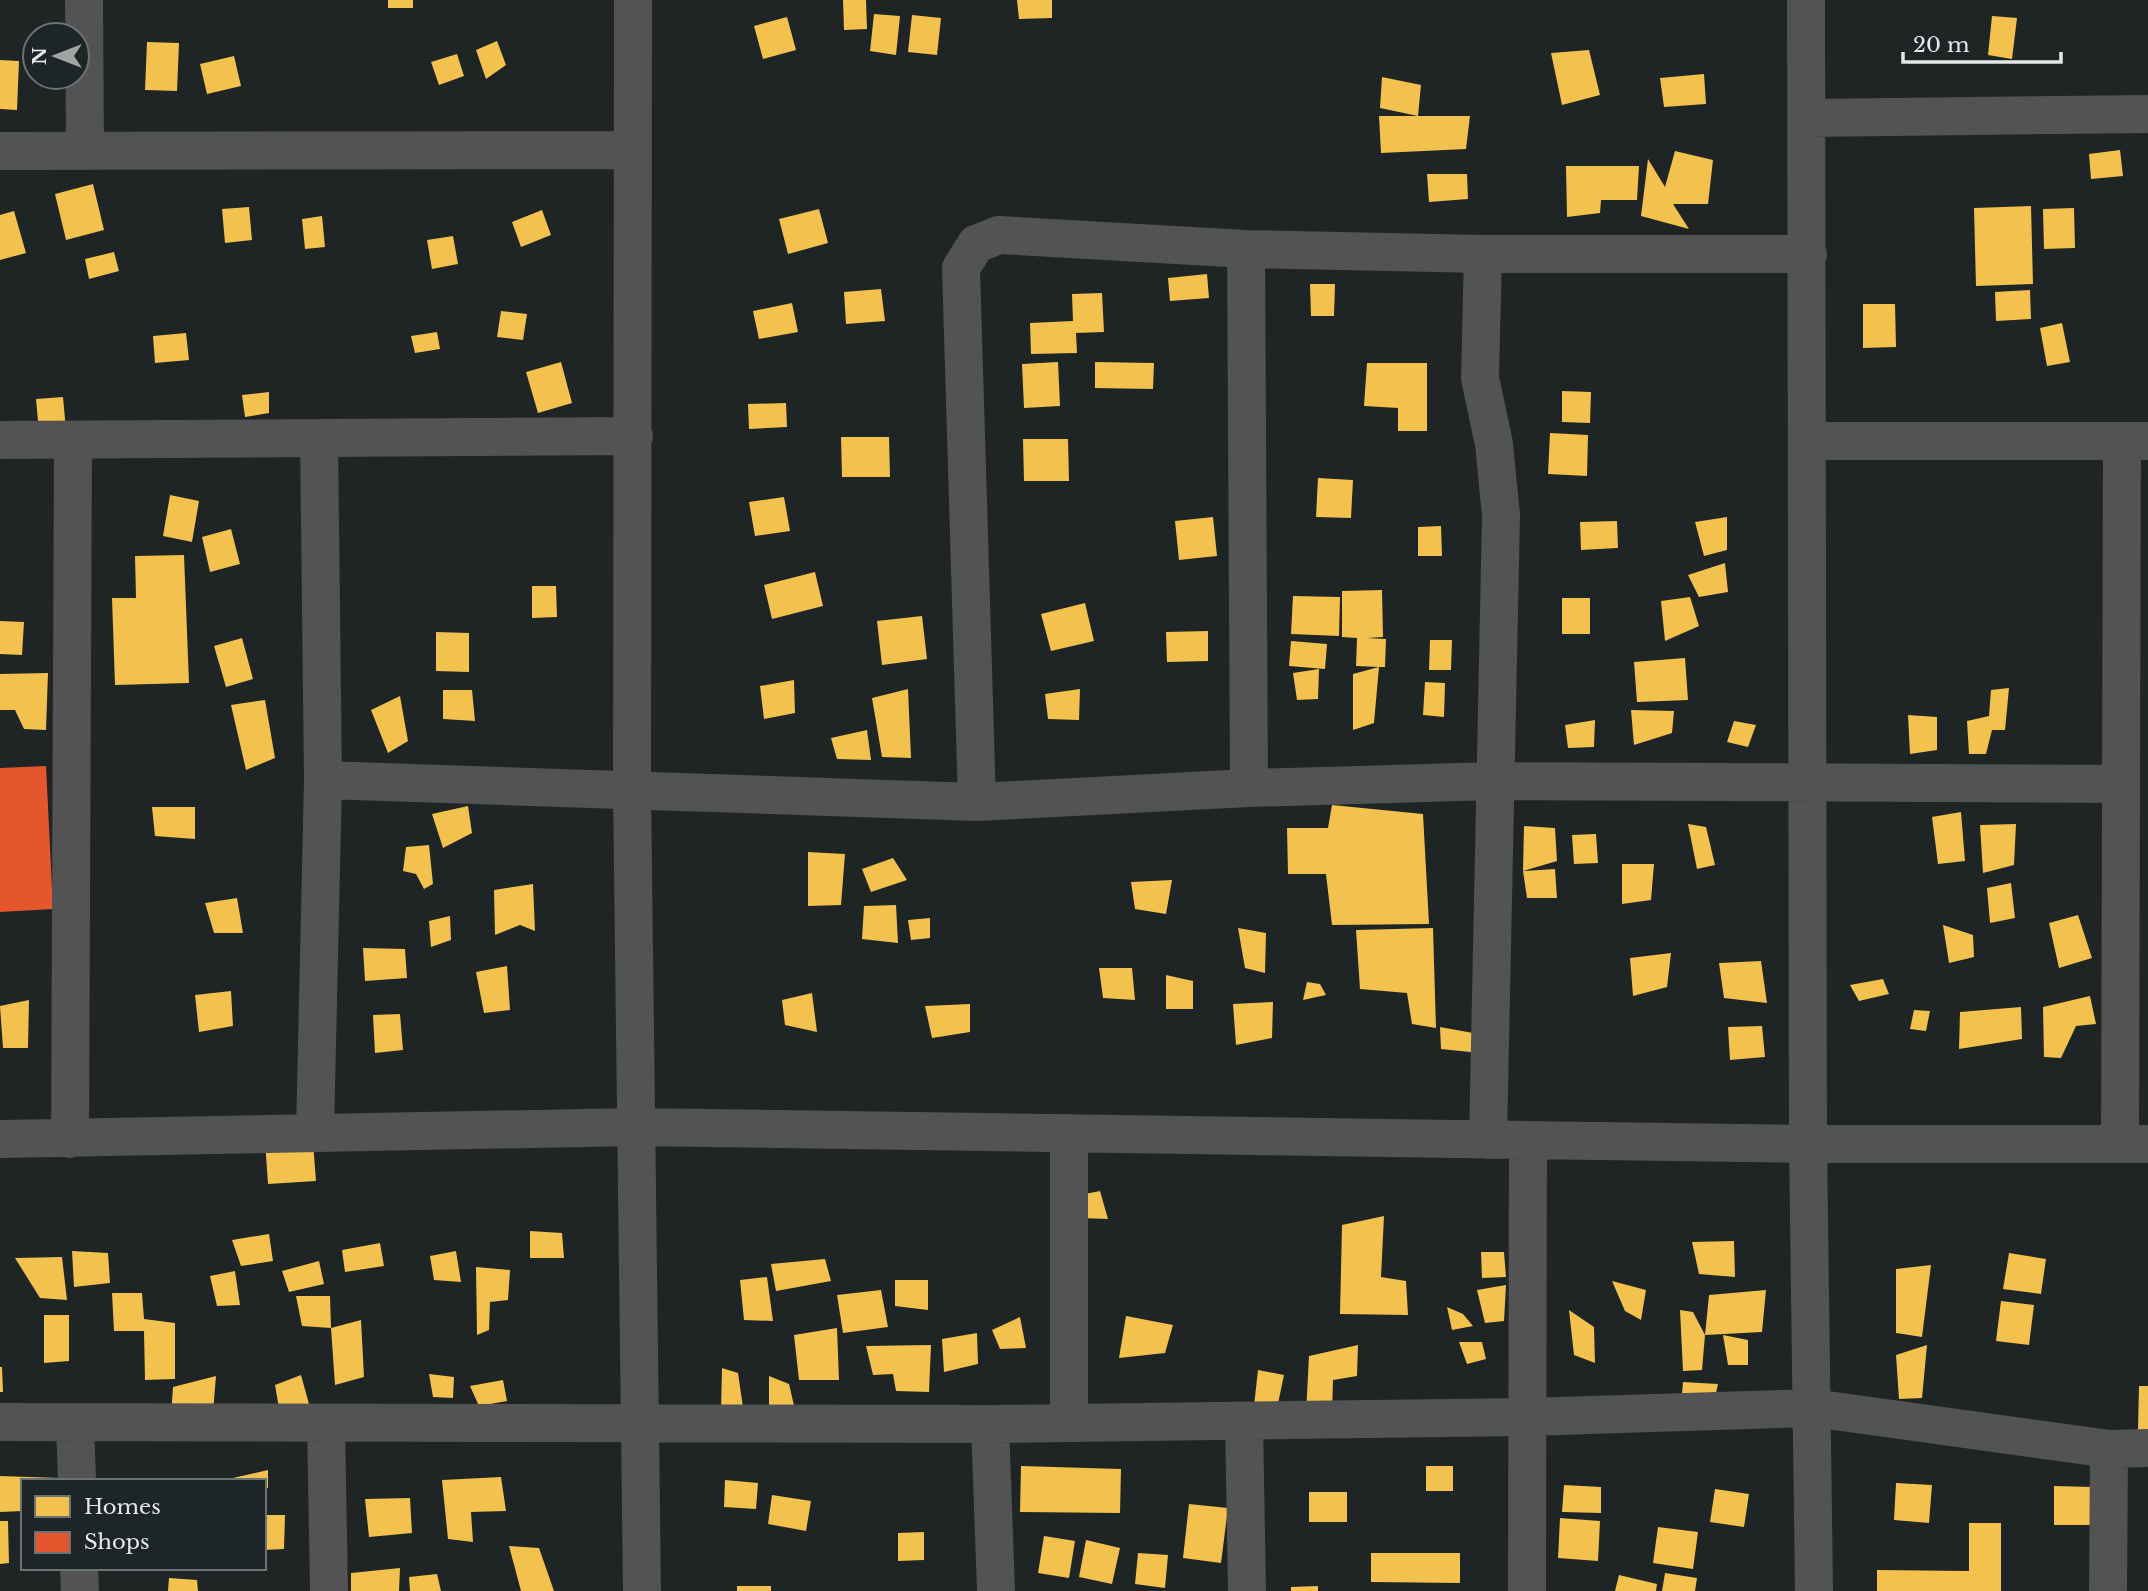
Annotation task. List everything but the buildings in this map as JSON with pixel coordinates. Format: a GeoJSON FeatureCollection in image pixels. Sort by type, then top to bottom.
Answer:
{"type":"FeatureCollection","features":[{"type":"Feature","properties":{"kind":"street"},"geometry":{"type":"LineString","coordinates":[[85,0],[85,149]]}},
{"type":"Feature","properties":{"kind":"street"},"geometry":{"type":"LineString","coordinates":[[633,0],[632,790],[642,1591]]}},
{"type":"Feature","properties":{"kind":"street"},"geometry":{"type":"LineString","coordinates":[[1806,0],[1808,1144],[1814,1591]]}},
{"type":"Feature","properties":{"kind":"street"},"geometry":{"type":"LineString","coordinates":[[1808,118],[2148,114]]}},
{"type":"Feature","properties":{"kind":"street"},"geometry":{"type":"LineString","coordinates":[[0,151],[633,149]]}},
{"type":"Feature","properties":{"kind":"street"},"geometry":{"type":"LineString","coordinates":[[977,802],[961,268],[976,244],[999,235],[1247,249],[1483,254],[1808,254]]}},
{"type":"Feature","properties":{"kind":"street"},"geometry":{"type":"LineString","coordinates":[[1247,249],[1249,788]]}},
{"type":"Feature","properties":{"kind":"street"},"geometry":{"type":"LineString","coordinates":[[1483,254],[1480,377],[1494,444],[1501,515],[1488,1140]]}},
{"type":"Feature","properties":{"kind":"street"},"geometry":{"type":"LineString","coordinates":[[0,440],[634,436]]}},
{"type":"Feature","properties":{"kind":"street"},"geometry":{"type":"LineString","coordinates":[[315,1132],[323,780],[319,438]]}},
{"type":"Feature","properties":{"kind":"street"},"geometry":{"type":"LineString","coordinates":[[70,1139],[73,440]]}},
{"type":"Feature","properties":{"kind":"street"},"geometry":{"type":"LineString","coordinates":[[0,1139],[635,1127],[1808,1144],[2134,1144],[2121,784],[2134,617],[2135,441],[1808,441]]}},
{"type":"Feature","properties":{"kind":"street"},"geometry":{"type":"LineString","coordinates":[[323,780],[977,802],[1249,788],[1495,781],[2121,784]]}},
{"type":"Feature","properties":{"kind":"street"},"geometry":{"type":"LineString","coordinates":[[1069,1133],[1069,1423]]}},
{"type":"Feature","properties":{"kind":"street"},"geometry":{"type":"LineString","coordinates":[[1527,1591],[1528,1140]]}},
{"type":"Feature","properties":{"kind":"street"},"geometry":{"type":"LineString","coordinates":[[0,1422],[990,1424],[1527,1417],[1813,1408],[2109,1449],[2148,1448]]}},
{"type":"Feature","properties":{"kind":"street"},"geometry":{"type":"LineString","coordinates":[[1244,1421],[1247,1591]]}},
{"type":"Feature","properties":{"kind":"street"},"geometry":{"type":"LineString","coordinates":[[75,1423],[77,1479]]}},
{"type":"Feature","properties":{"kind":"street"},"geometry":{"type":"LineString","coordinates":[[326,1424],[329,1591]]}},
{"type":"Feature","properties":{"kind":"street"},"geometry":{"type":"LineString","coordinates":[[990,1424],[996,1591]]}},
{"type":"Feature","properties":{"kind":"street"},"geometry":{"type":"LineString","coordinates":[[2108,1591],[2109,1449]]}},
{"type":"Feature","properties":{"kind":"street"},"geometry":{"type":"LineString","coordinates":[[79,1570],[80,1591]]}}]}
